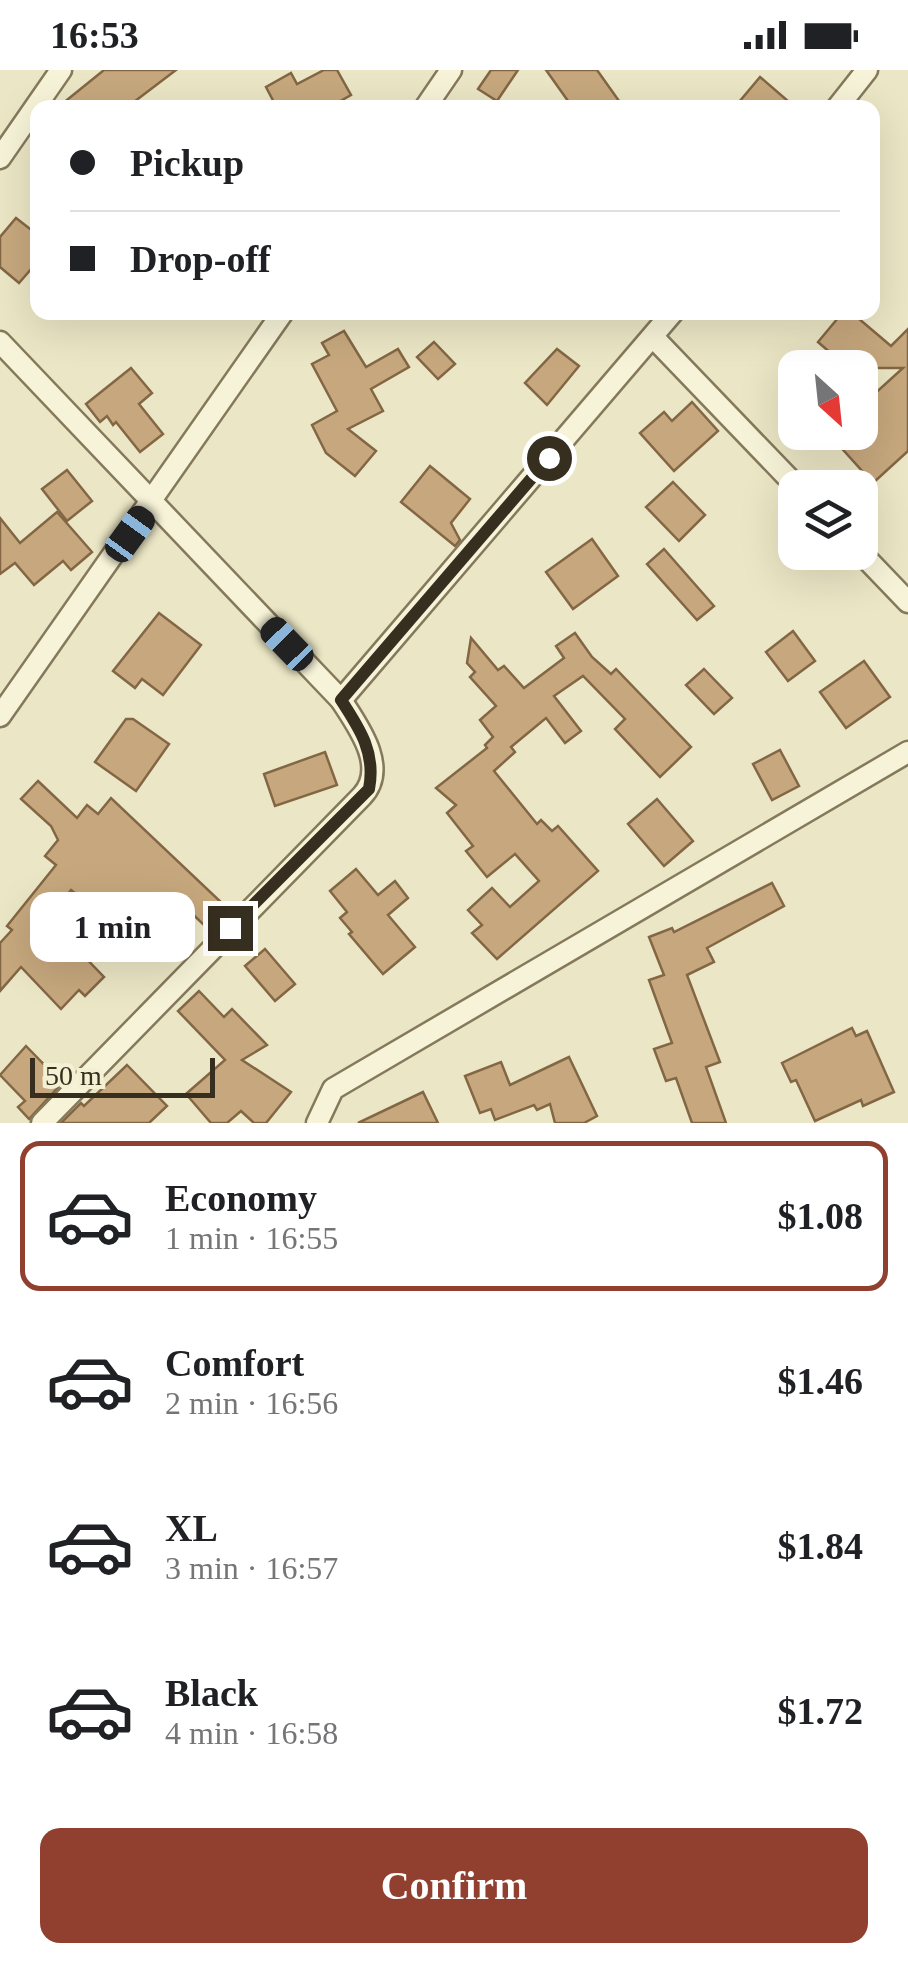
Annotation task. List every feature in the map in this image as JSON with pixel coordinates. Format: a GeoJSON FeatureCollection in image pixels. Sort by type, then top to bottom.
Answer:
{"type":"FeatureCollection","features":[{"type":"Feature","properties":{"kind":"street"},"geometry":{"type":"LineString","coordinates":[[40,100],[61,70]]}},
{"type":"Feature","properties":{"kind":"street"},"geometry":{"type":"LineString","coordinates":[[430,100],[451,70]]}},
{"type":"Feature","properties":{"kind":"street"},"geometry":{"type":"LineString","coordinates":[[844,100],[868,70]]}},
{"type":"Feature","properties":{"kind":"street"},"geometry":{"type":"LineString","coordinates":[[0,158],[30,115]]}},
{"type":"Feature","properties":{"kind":"street"},"geometry":{"type":"LineString","coordinates":[[0,716],[278,320]]}},
{"type":"Feature","properties":{"kind":"street"},"geometry":{"type":"LineString","coordinates":[[341,700],[667,320]]}},
{"type":"Feature","properties":{"kind":"street"},"geometry":{"type":"LineString","coordinates":[[653,337],[781,470]]}},
{"type":"Feature","properties":{"kind":"street"},"geometry":{"type":"LineString","coordinates":[[0,342],[341,700],[364,736],[373,769],[369,789],[42,1123]]}},
{"type":"Feature","properties":{"kind":"street"},"geometry":{"type":"LineString","coordinates":[[877,570],[908,602]]}},
{"type":"Feature","properties":{"kind":"street"},"geometry":{"type":"LineString","coordinates":[[318,1123],[333,1089],[908,752]]}},
{"type":"Feature","properties":{"kind":"building"},"geometry":{"type":"Polygon","coordinates":[[[104,70],[176,70],[137,100],[67,100],[104,70]]]}},
{"type":"Feature","properties":{"kind":"building"},"geometry":{"type":"Polygon","coordinates":[[[324,70],[337,70],[351,95],[342,100],[273,100],[266,87],[291,73],[297,84],[324,70]]]}},
{"type":"Feature","properties":{"kind":"building"},"geometry":{"type":"Polygon","coordinates":[[[491,70],[518,70],[498,100],[478,89],[491,70]]]}},
{"type":"Feature","properties":{"kind":"building"},"geometry":{"type":"Polygon","coordinates":[[[546,70],[597,70],[618,100],[567,100],[546,70]]]}},
{"type":"Feature","properties":{"kind":"building"},"geometry":{"type":"Polygon","coordinates":[[[760,77],[787,100],[741,100],[760,77]]]}},
{"type":"Feature","properties":{"kind":"building"},"geometry":{"type":"Polygon","coordinates":[[[16,218],[30,229],[30,270],[19,283],[0,267],[0,237],[16,218]]]}},
{"type":"Feature","properties":{"kind":"building"},"geometry":{"type":"Polygon","coordinates":[[[836,320],[860,320],[891,346],[908,329],[908,451],[878,478],[878,470],[861,470],[843,450],[878,450],[878,391],[903,368],[878,368],[878,350],[827,350],[818,342],[836,320]]]}},
{"type":"Feature","properties":{"kind":"building"},"geometry":{"type":"Polygon","coordinates":[[[344,331],[366,367],[398,349],[409,367],[371,389],[383,411],[348,429],[376,451],[355,476],[326,453],[312,425],[337,411],[312,364],[329,355],[322,343],[344,331]]]}},
{"type":"Feature","properties":{"kind":"building"},"geometry":{"type":"Polygon","coordinates":[[[434,342],[455,364],[438,379],[417,357],[434,342]]]}},
{"type":"Feature","properties":{"kind":"building"},"geometry":{"type":"Polygon","coordinates":[[[557,349],[579,366],[547,405],[525,383],[557,349]]]}},
{"type":"Feature","properties":{"kind":"building"},"geometry":{"type":"Polygon","coordinates":[[[131,368],[152,393],[139,404],[163,434],[140,452],[116,422],[113,425],[107,416],[100,422],[86,404],[131,368]]]}},
{"type":"Feature","properties":{"kind":"building"},"geometry":{"type":"Polygon","coordinates":[[[692,402],[718,431],[674,471],[640,433],[664,412],[672,421],[692,402]]]}},
{"type":"Feature","properties":{"kind":"building"},"geometry":{"type":"Polygon","coordinates":[[[430,466],[470,499],[451,523],[460,540],[455,546],[401,502],[430,466]]]}},
{"type":"Feature","properties":{"kind":"building"},"geometry":{"type":"Polygon","coordinates":[[[67,470],[92,501],[67,521],[42,489],[67,470]]]}},
{"type":"Feature","properties":{"kind":"building"},"geometry":{"type":"Polygon","coordinates":[[[673,482],[705,515],[679,541],[646,507],[673,482]]]}},
{"type":"Feature","properties":{"kind":"building"},"geometry":{"type":"Polygon","coordinates":[[[57,512],[92,552],[71,570],[63,561],[34,585],[15,563],[0,574],[0,518],[20,543],[57,512]]]}},
{"type":"Feature","properties":{"kind":"building"},"geometry":{"type":"Polygon","coordinates":[[[592,539],[618,576],[573,609],[546,572],[592,539]]]}},
{"type":"Feature","properties":{"kind":"building"},"geometry":{"type":"Polygon","coordinates":[[[664,549],[714,606],[697,620],[647,564],[664,549]]]}},
{"type":"Feature","properties":{"kind":"building"},"geometry":{"type":"Polygon","coordinates":[[[159,613],[201,645],[163,695],[142,679],[135,688],[113,671],[159,613]]]}},
{"type":"Feature","properties":{"kind":"building"},"geometry":{"type":"Polygon","coordinates":[[[793,631],[815,661],[788,681],[766,652],[793,631]]]}},
{"type":"Feature","properties":{"kind":"building"},"geometry":{"type":"Polygon","coordinates":[[[575,633],[592,657],[611,674],[616,669],[691,747],[660,777],[615,729],[625,719],[583,676],[554,696],[581,731],[565,743],[546,718],[511,747],[515,752],[494,771],[537,824],[541,820],[552,831],[558,826],[598,871],[497,959],[472,933],[482,925],[468,910],[492,888],[510,907],[539,881],[515,854],[487,877],[466,851],[473,846],[447,813],[456,805],[436,788],[487,748],[485,745],[493,737],[480,720],[496,706],[470,677],[475,672],[467,663],[471,638],[498,670],[504,666],[524,688],[564,658],[556,646],[575,633]]]}},
{"type":"Feature","properties":{"kind":"building"},"geometry":{"type":"Polygon","coordinates":[[[864,661],[890,697],[846,728],[820,692],[864,661]]]}},
{"type":"Feature","properties":{"kind":"building"},"geometry":{"type":"Polygon","coordinates":[[[704,669],[732,698],[714,714],[686,685],[704,669]]]}},
{"type":"Feature","properties":{"kind":"building"},"geometry":{"type":"Polygon","coordinates":[[[126,719],[133,719],[169,744],[136,791],[95,762],[126,719]]]}},
{"type":"Feature","properties":{"kind":"building"},"geometry":{"type":"Polygon","coordinates":[[[780,750],[799,786],[772,800],[753,764],[780,750]]]}},
{"type":"Feature","properties":{"kind":"building"},"geometry":{"type":"Polygon","coordinates":[[[325,752],[337,785],[275,806],[264,774],[325,752]]]}},
{"type":"Feature","properties":{"kind":"building"},"geometry":{"type":"Polygon","coordinates":[[[38,781],[77,818],[87,805],[98,814],[111,798],[224,905],[204,925],[183,905],[134,946],[93,897],[88,903],[71,890],[42,929],[67,953],[74,946],[104,977],[85,996],[79,990],[61,1009],[21,967],[0,991],[0,943],[12,930],[7,926],[56,865],[45,856],[58,840],[51,826],[21,799],[38,781]]]}},
{"type":"Feature","properties":{"kind":"building"},"geometry":{"type":"Polygon","coordinates":[[[657,799],[693,841],[664,866],[628,824],[657,799]]]}},
{"type":"Feature","properties":{"kind":"building"},"geometry":{"type":"Polygon","coordinates":[[[356,869],[378,895],[395,881],[408,898],[388,915],[415,947],[383,974],[349,934],[352,932],[340,918],[347,912],[330,891],[356,869]]]}},
{"type":"Feature","properties":{"kind":"building"},"geometry":{"type":"Polygon","coordinates":[[[772,883],[784,906],[707,948],[714,962],[687,975],[720,1062],[706,1067],[726,1123],[692,1123],[676,1078],[666,1081],[654,1049],[672,1043],[649,980],[664,975],[649,937],[672,928],[674,932],[772,883]]]}},
{"type":"Feature","properties":{"kind":"building"},"geometry":{"type":"Polygon","coordinates":[[[265,949],[295,984],[275,1001],[245,966],[265,949]]]}},
{"type":"Feature","properties":{"kind":"building"},"geometry":{"type":"Polygon","coordinates":[[[199,991],[224,1017],[232,1009],[267,1045],[242,1060],[291,1092],[266,1123],[254,1123],[241,1111],[227,1123],[211,1123],[186,1094],[225,1060],[178,1011],[199,991]]]}},
{"type":"Feature","properties":{"kind":"building"},"geometry":{"type":"Polygon","coordinates":[[[852,1028],[856,1036],[867,1031],[894,1092],[863,1106],[861,1100],[815,1121],[796,1080],[791,1082],[782,1063],[852,1028]]]}},
{"type":"Feature","properties":{"kind":"building"},"geometry":{"type":"Polygon","coordinates":[[[26,1046],[62,1083],[29,1119],[18,1107],[25,1101],[0,1075],[26,1046]]]}},
{"type":"Feature","properties":{"kind":"building"},"geometry":{"type":"Polygon","coordinates":[[[569,1057],[597,1116],[584,1123],[555,1123],[550,1104],[537,1110],[534,1105],[495,1120],[491,1109],[480,1113],[465,1076],[501,1062],[510,1085],[569,1057]]]}},
{"type":"Feature","properties":{"kind":"building"},"geometry":{"type":"Polygon","coordinates":[[[127,1065],[167,1106],[149,1123],[61,1123],[81,1103],[84,1106],[127,1065]]]}},
{"type":"Feature","properties":{"kind":"building"},"geometry":{"type":"Polygon","coordinates":[[[423,1092],[438,1123],[358,1123],[423,1092]]]}},
{"type":"Feature","properties":{"kind":"route"},"geometry":{"type":"LineString","coordinates":[[230,928],[369,789],[373,769],[364,736],[341,700],[549,458]]}}]}
